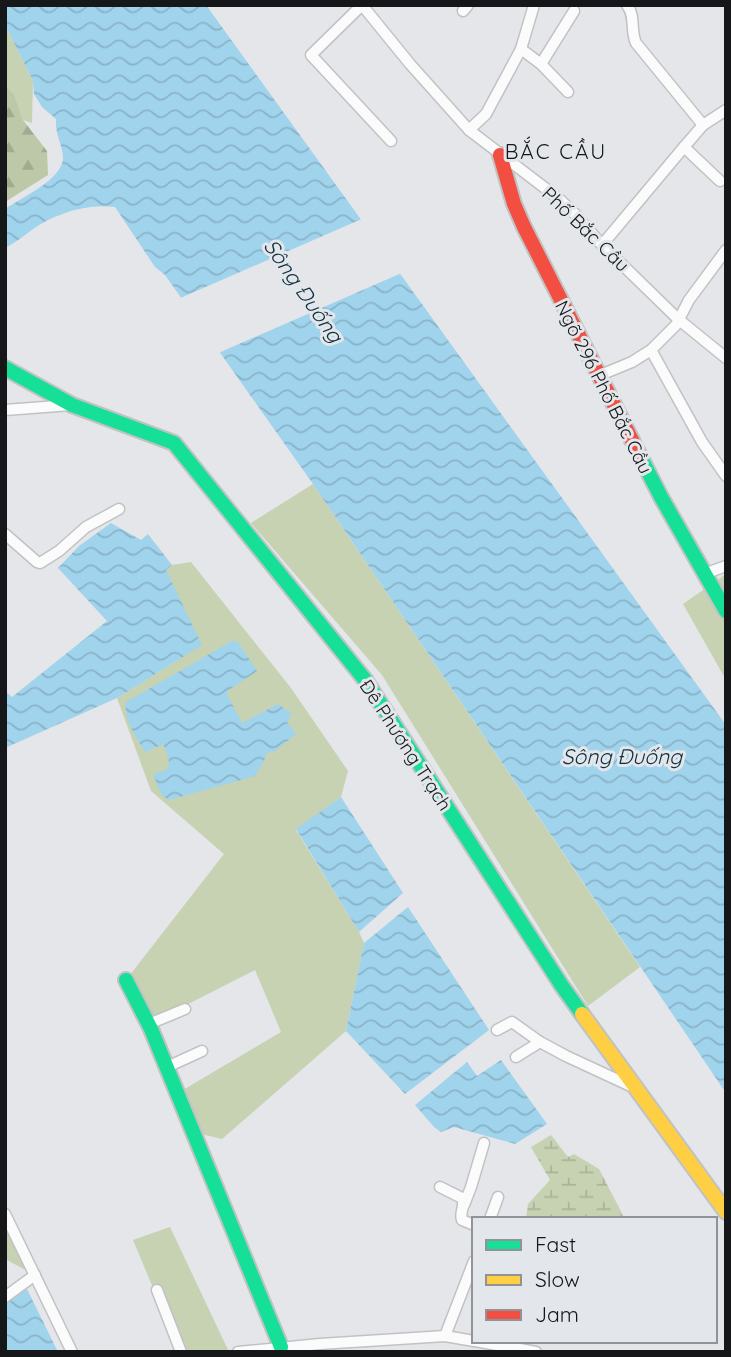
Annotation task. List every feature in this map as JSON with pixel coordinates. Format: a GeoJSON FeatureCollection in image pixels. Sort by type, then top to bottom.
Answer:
{"type":"FeatureCollection","features":[{"type":"Feature","properties":{"kind":"main road","name":"Ngõ 296 Phố Bắc Cầu"},"geometry":{"type":"LineString","coordinates":[[500,155],[514,204],[524,227],[661,497],[726,611]]}},
{"type":"Feature","properties":{"kind":"main road","name":"Đê Phương Trạch"},"geometry":{"type":"LineString","coordinates":[[5,368],[72,405],[174,443],[366,681],[562,986],[726,1212]]}},
{"type":"Feature","properties":{"kind":"main road"},"geometry":{"type":"LineString","coordinates":[[126,980],[149,1024],[281,1348]]}},
{"type":"Feature","properties":{"kind":"street"},"geometry":{"type":"LineString","coordinates":[[362,5],[311,55],[391,141]]}},
{"type":"Feature","properties":{"kind":"street","name":"Phố Bắc Cầu"},"geometry":{"type":"LineString","coordinates":[[362,5],[469,130],[558,198],[678,319],[726,358]]}},
{"type":"Feature","properties":{"kind":"street"},"geometry":{"type":"LineString","coordinates":[[469,130],[486,114],[521,49],[534,5]]}},
{"type":"Feature","properties":{"kind":"street"},"geometry":{"type":"LineString","coordinates":[[627,5],[632,12],[636,43],[703,125]]}},
{"type":"Feature","properties":{"kind":"street"},"geometry":{"type":"LineString","coordinates":[[541,65],[574,11]]}},
{"type":"Feature","properties":{"kind":"street"},"geometry":{"type":"LineString","coordinates":[[521,49],[568,92]]}},
{"type":"Feature","properties":{"kind":"street"},"geometry":{"type":"LineString","coordinates":[[602,245],[703,125],[726,110]]}},
{"type":"Feature","properties":{"kind":"street"},"geometry":{"type":"LineString","coordinates":[[684,147],[720,181]]}},
{"type":"Feature","properties":{"kind":"street"},"geometry":{"type":"LineString","coordinates":[[598,376],[632,362],[651,350],[676,325],[689,300],[726,250]]}},
{"type":"Feature","properties":{"kind":"street"},"geometry":{"type":"LineString","coordinates":[[651,350],[702,442],[726,476]]}},
{"type":"Feature","properties":{"kind":"street"},"geometry":{"type":"LineString","coordinates":[[5,410],[72,405]]}},
{"type":"Feature","properties":{"kind":"street"},"geometry":{"type":"LineString","coordinates":[[5,534],[40,563],[60,551],[86,527],[119,509]]}},
{"type":"Feature","properties":{"kind":"street"},"geometry":{"type":"LineString","coordinates":[[704,574],[726,566]]}},
{"type":"Feature","properties":{"kind":"street"},"geometry":{"type":"LineString","coordinates":[[149,1024],[185,1009]]}},
{"type":"Feature","properties":{"kind":"street"},"geometry":{"type":"LineString","coordinates":[[498,1030],[512,1022],[516,1023],[540,1042],[635,1088]]}},
{"type":"Feature","properties":{"kind":"street"},"geometry":{"type":"LineString","coordinates":[[516,1057],[540,1042]]}},
{"type":"Feature","properties":{"kind":"street"},"geometry":{"type":"LineString","coordinates":[[167,1067],[202,1051]]}},
{"type":"Feature","properties":{"kind":"street"},"geometry":{"type":"LineString","coordinates":[[472,1224],[462,1220],[460,1216],[484,1143]]}},
{"type":"Feature","properties":{"kind":"street"},"geometry":{"type":"LineString","coordinates":[[440,1187],[462,1198],[464,1205]]}},
{"type":"Feature","properties":{"kind":"street"},"geometry":{"type":"LineString","coordinates":[[491,1217],[498,1197]]}},
{"type":"Feature","properties":{"kind":"street"},"geometry":{"type":"LineString","coordinates":[[5,1214],[72,1352]]}},
{"type":"Feature","properties":{"kind":"street"},"geometry":{"type":"LineString","coordinates":[[445,1336],[472,1266]]}},
{"type":"Feature","properties":{"kind":"street"},"geometry":{"type":"LineString","coordinates":[[5,1297],[35,1275]]}},
{"type":"Feature","properties":{"kind":"street"},"geometry":{"type":"LineString","coordinates":[[157,1290],[181,1352]]}},
{"type":"Feature","properties":{"kind":"street"},"geometry":{"type":"LineString","coordinates":[[238,1352],[319,1348],[445,1336],[472,1341]]}},
{"type":"Feature","properties":{"kind":"street"},"geometry":{"type":"LineString","coordinates":[[497,1348],[536,1352]]}},
{"type":"Feature","properties":{"kind":"green space"},"geometry":{"type":"Polygon","coordinates":[[[5,25],[33,81],[32,123],[23,120],[14,94],[5,85],[5,25]]]}},
{"type":"Feature","properties":{"kind":"green space"},"geometry":{"type":"Polygon","coordinates":[[[5,85],[14,94],[23,120],[47,151],[48,175],[5,202],[5,85]]]}},
{"type":"Feature","properties":{"kind":"green space"},"geometry":{"type":"Polygon","coordinates":[[[313,484],[640,967],[588,1006],[382,675],[251,523],[313,484]]]}},
{"type":"Feature","properties":{"kind":"green space"},"geometry":{"type":"Polygon","coordinates":[[[191,562],[291,688],[348,771],[341,797],[296,830],[364,943],[346,1031],[222,1139],[193,1132],[178,1093],[281,1032],[255,970],[149,1024],[126,980],[224,854],[151,791],[117,698],[201,645],[165,570],[172,565],[191,562]]]}},
{"type":"Feature","properties":{"kind":"green space"},"geometry":{"type":"Polygon","coordinates":[[[726,574],[726,680],[683,604],[726,574]]]}},
{"type":"Feature","properties":{"kind":"green space"},"geometry":{"type":"Polygon","coordinates":[[[551,1135],[568,1157],[574,1154],[599,1169],[624,1217],[526,1217],[528,1204],[550,1180],[531,1147],[551,1135]]]}},
{"type":"Feature","properties":{"kind":"green space"},"geometry":{"type":"Polygon","coordinates":[[[5,1213],[35,1275],[5,1259],[5,1213]]]}},
{"type":"Feature","properties":{"kind":"green space"},"geometry":{"type":"Polygon","coordinates":[[[170,1227],[229,1352],[180,1352],[133,1240],[170,1227]]]}},
{"type":"Feature","properties":{"kind":"water","name":"Sông Đuống"},"geometry":{"type":"Polygon","coordinates":[[[5,5],[206,5],[726,725],[726,1093],[313,484],[165,275],[155,267],[115,207],[89,207],[64,213],[43,223],[5,248],[5,209],[49,180],[61,166],[63,158],[56,119],[42,107],[34,94],[33,81],[5,25],[5,5]]]}},
{"type":"Feature","properties":{"kind":"water"},"geometry":{"type":"Polygon","coordinates":[[[111,523],[141,540],[148,534],[172,565],[166,570],[202,645],[117,698],[5,748],[5,691],[12,697],[107,621],[58,568],[79,546],[111,523]]]}},
{"type":"Feature","properties":{"kind":"water"},"geometry":{"type":"Polygon","coordinates":[[[232,641],[238,642],[257,671],[226,692],[242,723],[278,704],[292,714],[287,722],[296,734],[275,751],[267,753],[255,776],[169,800],[157,786],[154,775],[166,771],[169,764],[163,744],[145,752],[128,721],[126,702],[232,641]]]}},
{"type":"Feature","properties":{"kind":"water"},"geometry":{"type":"Polygon","coordinates":[[[341,797],[403,893],[359,932],[296,829],[341,797]]]}},
{"type":"Feature","properties":{"kind":"water"},"geometry":{"type":"Polygon","coordinates":[[[408,907],[489,1030],[405,1094],[346,1031],[364,943],[408,907]]]}},
{"type":"Feature","properties":{"kind":"water"},"geometry":{"type":"Polygon","coordinates":[[[501,1060],[547,1124],[515,1144],[454,1127],[441,1132],[415,1105],[467,1062],[477,1076],[501,1060]]]}},
{"type":"Feature","properties":{"kind":"water"},"geometry":{"type":"Polygon","coordinates":[[[26,1287],[58,1352],[5,1352],[5,1304],[26,1287]]]}},
{"type":"Feature","properties":{"kind":"pier"},"geometry":{"type":"Polygon","coordinates":[[[364,218],[404,272],[216,354],[178,299],[364,218]]]}},
{"type":"Feature","properties":{"kind":"traffic: fast"},"geometry":{"type":"LineString","coordinates":[[5,368],[72,405],[174,443],[366,681],[582,1014]]}},
{"type":"Feature","properties":{"kind":"traffic: fast"},"geometry":{"type":"LineString","coordinates":[[641,458],[726,611]]}},
{"type":"Feature","properties":{"kind":"traffic: fast"},"geometry":{"type":"LineString","coordinates":[[126,980],[151,1029],[281,1347]]}},
{"type":"Feature","properties":{"kind":"traffic: slow"},"geometry":{"type":"LineString","coordinates":[[582,1014],[726,1212]]}},
{"type":"Feature","properties":{"kind":"traffic: jam"},"geometry":{"type":"LineString","coordinates":[[500,155],[514,204],[524,227],[641,458]]}},
{"type":"Feature","properties":{"kind":"district","name":"BẮC CẦU"},"geometry":{"type":"Point","coordinates":[556,152]}}]}
